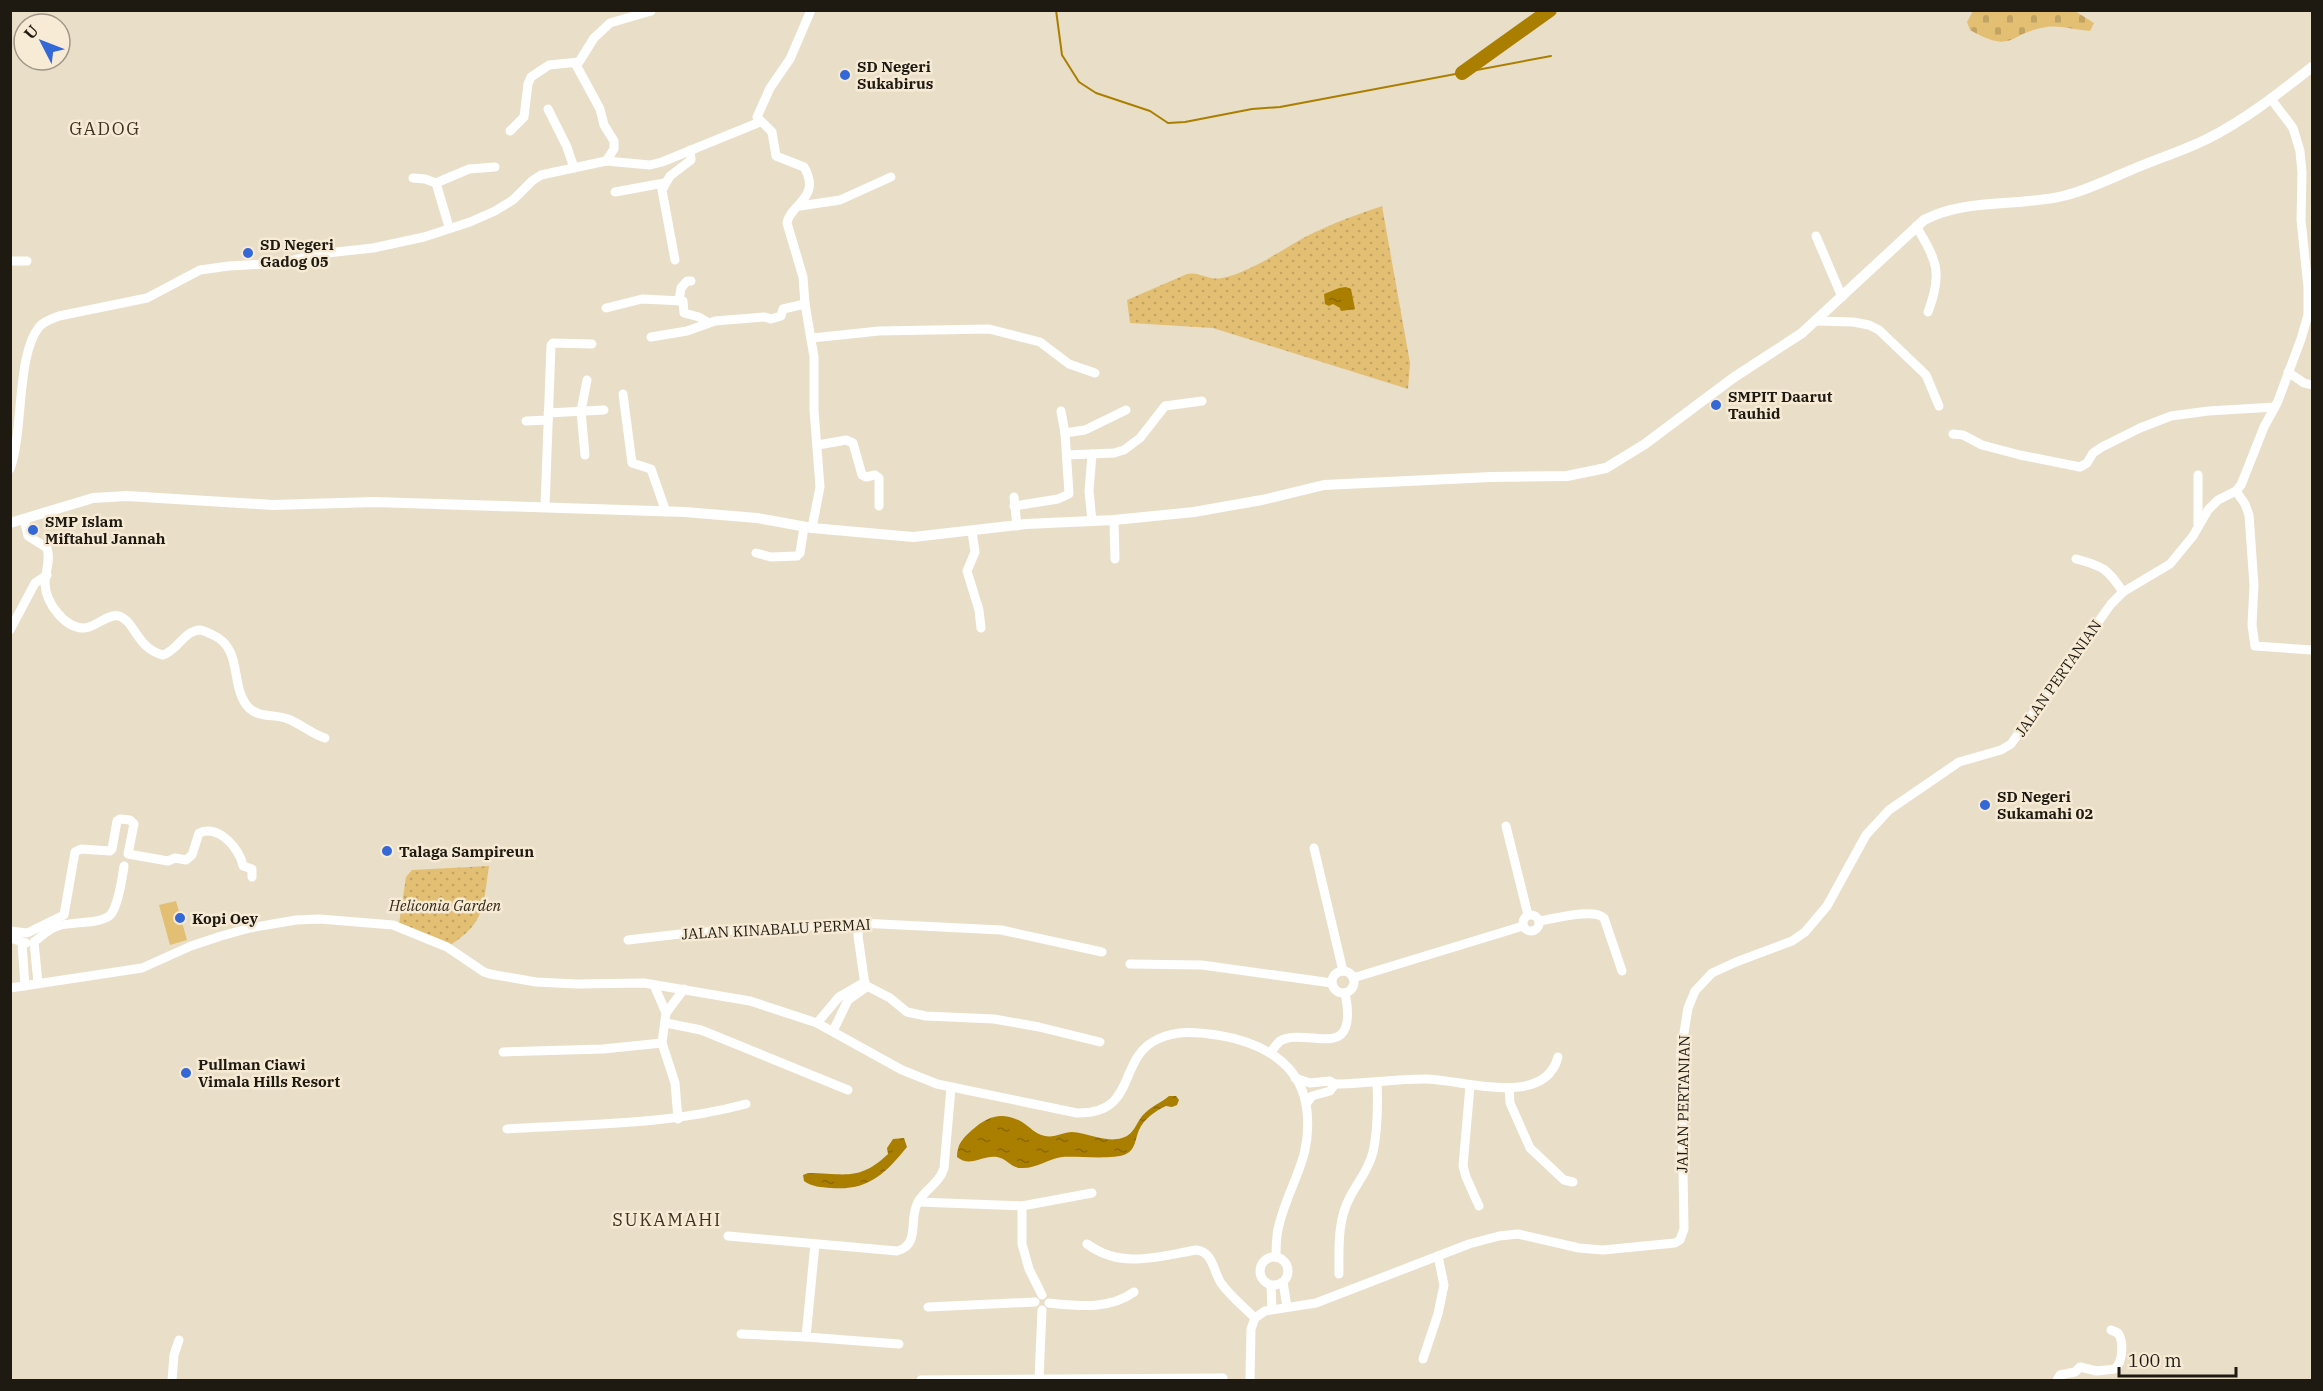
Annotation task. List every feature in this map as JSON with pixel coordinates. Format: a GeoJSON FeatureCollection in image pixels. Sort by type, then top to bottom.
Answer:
{"type":"FeatureCollection","features":[{"type":"Feature","properties":{"kind":"street"},"geometry":{"type":"LineString","coordinates":[[756,553],[771,557],[797,556],[819,496],[812,338],[802,277],[787,223],[788,217],[800,206],[808,188],[807,173],[801,165],[776,156],[772,132],[760,122],[758,117],[760,109],[789,59],[811,10]]}},
{"type":"Feature","properties":{"kind":"street"},"geometry":{"type":"LineString","coordinates":[[510,131],[524,117],[531,77],[551,64],[576,63],[582,59],[594,38],[610,22],[651,11]]}},
{"type":"Feature","properties":{"kind":"street"},"geometry":{"type":"LineString","coordinates":[[576,63],[600,109],[604,125],[614,141],[614,149],[606,161]]}},
{"type":"Feature","properties":{"kind":"street"},"geometry":{"type":"LineString","coordinates":[[11,520],[24,519],[82,501],[117,496],[273,505],[374,502],[727,515],[808,527],[913,537],[1017,526],[1114,520],[1218,508],[1324,485],[1491,477],[1567,476],[1606,468],[1645,444],[1733,378],[1803,333],[1916,226],[1933,216],[1958,209],[2034,202],[2066,195],[2206,140],[2271,99],[2313,67]]}},
{"type":"Feature","properties":{"kind":"street"},"geometry":{"type":"LineString","coordinates":[[2271,99],[2290,124],[2297,141],[2302,173],[2301,220],[2310,264],[2308,315],[2275,407],[2264,427],[2244,481],[2236,491],[2249,515],[2254,585],[2252,625],[2255,646],[2313,650]]}},
{"type":"Feature","properties":{"kind":"street"},"geometry":{"type":"LineString","coordinates":[[548,109],[567,147],[574,168]]}},
{"type":"Feature","properties":{"kind":"street"},"geometry":{"type":"LineString","coordinates":[[10,469],[28,352],[37,330],[46,321],[59,316],[147,298],[200,270],[281,263],[326,252],[373,248],[424,237],[470,222],[504,206],[541,176],[606,161],[650,165],[668,160],[760,122]]}},
{"type":"Feature","properties":{"kind":"street"},"geometry":{"type":"LineString","coordinates":[[615,192],[664,183],[690,160],[690,150]]}},
{"type":"Feature","properties":{"kind":"street"},"geometry":{"type":"LineString","coordinates":[[413,178],[436,183],[469,169],[495,167]]}},
{"type":"Feature","properties":{"kind":"street"},"geometry":{"type":"LineString","coordinates":[[800,206],[840,200],[891,177]]}},
{"type":"Feature","properties":{"kind":"street"},"geometry":{"type":"LineString","coordinates":[[436,183],[449,227]]}},
{"type":"Feature","properties":{"kind":"street"},"geometry":{"type":"LineString","coordinates":[[664,183],[662,194],[675,260]]}},
{"type":"Feature","properties":{"kind":"street"},"geometry":{"type":"LineString","coordinates":[[1916,226],[1932,255],[1937,276],[1936,289],[1928,312]]}},
{"type":"Feature","properties":{"kind":"street"},"geometry":{"type":"LineString","coordinates":[[1816,236],[1842,297]]}},
{"type":"Feature","properties":{"kind":"street"},"geometry":{"type":"LineString","coordinates":[[10,261],[27,261]]}},
{"type":"Feature","properties":{"kind":"street"},"geometry":{"type":"LineString","coordinates":[[679,301],[681,288],[687,281],[691,281]]}},
{"type":"Feature","properties":{"kind":"street"},"geometry":{"type":"LineString","coordinates":[[606,308],[642,299],[679,301],[684,302],[684,313],[699,317],[709,323]]}},
{"type":"Feature","properties":{"kind":"street"},"geometry":{"type":"LineString","coordinates":[[651,338],[687,331],[721,320],[765,317],[771,319],[781,316],[783,309],[805,304]]}},
{"type":"Feature","properties":{"kind":"street"},"geometry":{"type":"LineString","coordinates":[[1816,321],[1853,322],[1869,325],[1879,330],[1926,375],[1939,406]]}},
{"type":"Feature","properties":{"kind":"street"},"geometry":{"type":"LineString","coordinates":[[812,338],[879,332],[989,328],[1040,342],[1061,360],[1095,373]]}},
{"type":"Feature","properties":{"kind":"street"},"geometry":{"type":"LineString","coordinates":[[545,507],[551,345],[592,344]]}},
{"type":"Feature","properties":{"kind":"street"},"geometry":{"type":"LineString","coordinates":[[2288,372],[2304,383],[2313,385]]}},
{"type":"Feature","properties":{"kind":"street"},"geometry":{"type":"LineString","coordinates":[[585,455],[581,411],[587,380]]}},
{"type":"Feature","properties":{"kind":"street"},"geometry":{"type":"LineString","coordinates":[[623,394],[632,463],[651,470],[666,512]]}},
{"type":"Feature","properties":{"kind":"street"},"geometry":{"type":"LineString","coordinates":[[1067,455],[1114,453],[1140,438],[1168,405],[1202,401]]}},
{"type":"Feature","properties":{"kind":"street"},"geometry":{"type":"LineString","coordinates":[[1953,434],[1963,435],[1982,445],[2020,455],[2080,467],[2102,447],[2171,416],[2275,407]]}},
{"type":"Feature","properties":{"kind":"street"},"geometry":{"type":"LineString","coordinates":[[526,421],[581,411],[604,410]]}},
{"type":"Feature","properties":{"kind":"street"},"geometry":{"type":"LineString","coordinates":[[1065,433],[1085,430],[1126,410]]}},
{"type":"Feature","properties":{"kind":"street"},"geometry":{"type":"LineString","coordinates":[[1017,526],[1014,501],[1068,496],[1070,488],[1061,411]]}},
{"type":"Feature","properties":{"kind":"street"},"geometry":{"type":"LineString","coordinates":[[818,445],[846,440],[853,443],[862,476],[874,475],[879,478],[879,506]]}},
{"type":"Feature","properties":{"kind":"street"},"geometry":{"type":"LineString","coordinates":[[1092,454],[1089,491],[1092,521]]}},
{"type":"Feature","properties":{"kind":"street"},"geometry":{"type":"LineString","coordinates":[[2198,475],[2198,527]]}},
{"type":"Feature","properties":{"kind":"street","name":"JALAN PERTANIAN"},"geometry":{"type":"LineString","coordinates":[[1255,1318],[1272,1309],[1322,1301],[1469,1244],[1507,1234],[1529,1236],[1579,1248],[1603,1250],[1656,1246],[1680,1240],[1684,1229],[1682,1051],[1688,1008],[1695,991],[1712,973],[1792,941],[1805,932],[1827,906],[1866,835],[1889,810],[1959,762],[2001,750],[2011,744],[2111,604],[2123,592],[2170,564],[2186,546],[2211,506],[2236,491]]}},
{"type":"Feature","properties":{"kind":"street"},"geometry":{"type":"LineString","coordinates":[[24,519],[28,536],[47,548],[50,564],[46,587],[52,602],[66,622],[74,627],[90,627],[114,616],[120,616],[149,650],[162,655],[173,651],[188,635],[199,630],[222,639],[231,654],[241,694],[251,710],[288,719],[308,732],[326,738]]}},
{"type":"Feature","properties":{"kind":"street"},"geometry":{"type":"LineString","coordinates":[[1114,520],[1115,559]]}},
{"type":"Feature","properties":{"kind":"street"},"geometry":{"type":"LineString","coordinates":[[972,532],[975,552],[967,571],[979,610],[981,628]]}},
{"type":"Feature","properties":{"kind":"street"},"geometry":{"type":"LineString","coordinates":[[2076,559],[2103,567],[2111,574],[2123,592]]}},
{"type":"Feature","properties":{"kind":"street"},"geometry":{"type":"LineString","coordinates":[[10,630],[35,583],[47,575]]}},
{"type":"Feature","properties":{"kind":"street"},"geometry":{"type":"LineString","coordinates":[[10,931],[27,933],[64,915],[75,852],[81,849],[110,851],[117,821],[120,819],[130,820],[134,824],[128,854],[168,861],[175,858],[186,860],[192,855],[199,833],[216,832],[225,837],[239,854],[243,866],[252,869],[252,877]]}},
{"type":"Feature","properties":{"kind":"street"},"geometry":{"type":"LineString","coordinates":[[1506,826],[1528,915]]}},
{"type":"Feature","properties":{"kind":"street"},"geometry":{"type":"LineString","coordinates":[[1314,848],[1343,971]]}},
{"type":"Feature","properties":{"kind":"street"},"geometry":{"type":"LineString","coordinates":[[25,986],[16,941],[34,942],[57,926],[83,921],[102,921],[107,918],[113,910],[124,866]]}},
{"type":"Feature","properties":{"kind":"street"},"geometry":{"type":"LineString","coordinates":[[1539,921],[1593,913],[1601,915],[1622,971]]}},
{"type":"Feature","properties":{"kind":"street"},"geometry":{"type":"LineString","coordinates":[[1528,915],[1535,916],[1539,921],[1538,927],[1533,932],[1527,931],[1523,926],[1523,919],[1528,915]]}},
{"type":"Feature","properties":{"kind":"street"},"geometry":{"type":"LineString","coordinates":[[10,988],[142,968],[190,946],[250,928],[296,920],[320,919],[393,925],[447,947],[484,972],[536,982],[654,985],[750,1001],[818,1023],[902,1070],[951,1088],[1067,1111],[1087,1113],[1104,1110],[1110,1106],[1122,1091],[1131,1068],[1152,1042],[1175,1033],[1191,1032],[1245,1041],[1270,1052],[1288,1068],[1301,1088],[1306,1104],[1308,1136],[1306,1153],[1279,1224],[1276,1257]]}},
{"type":"Feature","properties":{"kind":"street"},"geometry":{"type":"LineString","coordinates":[[860,922],[858,936],[866,984]]}},
{"type":"Feature","properties":{"kind":"street","name":"JALAN KINABALU PERMAI"},"geometry":{"type":"LineString","coordinates":[[628,940],[689,933],[860,922],[1001,930],[1102,952]]}},
{"type":"Feature","properties":{"kind":"street"},"geometry":{"type":"LineString","coordinates":[[1353,978],[1523,926]]}},
{"type":"Feature","properties":{"kind":"street"},"geometry":{"type":"LineString","coordinates":[[34,942],[38,983]]}},
{"type":"Feature","properties":{"kind":"street"},"geometry":{"type":"LineString","coordinates":[[1130,964],[1202,965],[1332,983],[1338,992],[1345,993],[1354,986],[1353,978],[1349,973],[1343,971],[1334,976],[1332,983]]}},
{"type":"Feature","properties":{"kind":"street"},"geometry":{"type":"LineString","coordinates":[[818,1023],[836,1000],[866,984]]}},
{"type":"Feature","properties":{"kind":"street"},"geometry":{"type":"LineString","coordinates":[[833,1031],[848,1000],[866,984]]}},
{"type":"Feature","properties":{"kind":"street"},"geometry":{"type":"LineString","coordinates":[[866,984],[890,998],[907,1012],[926,1016],[994,1019],[1100,1042]]}},
{"type":"Feature","properties":{"kind":"street"},"geometry":{"type":"LineString","coordinates":[[654,985],[666,1018]]}},
{"type":"Feature","properties":{"kind":"street"},"geometry":{"type":"LineString","coordinates":[[678,1119],[673,1070],[662,1043],[662,1033],[666,1018],[684,989]]}},
{"type":"Feature","properties":{"kind":"street"},"geometry":{"type":"LineString","coordinates":[[1270,1052],[1280,1042],[1287,1040],[1328,1040],[1339,1035],[1346,1026],[1348,1014],[1345,993]]}},
{"type":"Feature","properties":{"kind":"street"},"geometry":{"type":"LineString","coordinates":[[666,1018],[848,1090]]}},
{"type":"Feature","properties":{"kind":"street"},"geometry":{"type":"LineString","coordinates":[[503,1052],[603,1049],[662,1043]]}},
{"type":"Feature","properties":{"kind":"street"},"geometry":{"type":"LineString","coordinates":[[1295,1078],[1310,1083],[1330,1081],[1335,1084],[1442,1079],[1470,1086],[1509,1088],[1537,1082],[1555,1066],[1558,1057]]}},
{"type":"Feature","properties":{"kind":"street"},"geometry":{"type":"LineString","coordinates":[[1339,1274],[1338,1246],[1343,1213],[1366,1172],[1373,1152],[1378,1109],[1377,1082]]}},
{"type":"Feature","properties":{"kind":"street"},"geometry":{"type":"LineString","coordinates":[[1306,1104],[1311,1096],[1330,1091],[1335,1084]]}},
{"type":"Feature","properties":{"kind":"street"},"geometry":{"type":"LineString","coordinates":[[1470,1086],[1463,1166],[1479,1206]]}},
{"type":"Feature","properties":{"kind":"street"},"geometry":{"type":"LineString","coordinates":[[728,1236],[902,1250],[912,1239],[918,1202],[943,1174],[951,1088]]}},
{"type":"Feature","properties":{"kind":"street"},"geometry":{"type":"LineString","coordinates":[[1509,1088],[1510,1103],[1530,1148],[1564,1180],[1573,1182]]}},
{"type":"Feature","properties":{"kind":"street"},"geometry":{"type":"LineString","coordinates":[[507,1130],[678,1119],[746,1104]]}},
{"type":"Feature","properties":{"kind":"street"},"geometry":{"type":"LineString","coordinates":[[918,1202],[1023,1206],[1092,1193]]}},
{"type":"Feature","properties":{"kind":"street"},"geometry":{"type":"LineString","coordinates":[[1023,1206],[1022,1244],[1042,1302],[1039,1379]]}},
{"type":"Feature","properties":{"kind":"street"},"geometry":{"type":"LineString","coordinates":[[806,1336],[815,1244]]}},
{"type":"Feature","properties":{"kind":"street"},"geometry":{"type":"LineString","coordinates":[[1087,1244],[1105,1255],[1129,1261],[1196,1250],[1204,1252],[1223,1287],[1255,1318],[1251,1329],[1250,1380]]}},
{"type":"Feature","properties":{"kind":"street"},"geometry":{"type":"LineString","coordinates":[[1423,1359],[1438,1314],[1444,1285],[1438,1256]]}},
{"type":"Feature","properties":{"kind":"street"},"geometry":{"type":"LineString","coordinates":[[1272,1309],[1271,1286],[1262,1279],[1259,1271],[1264,1260],[1276,1257],[1283,1260],[1288,1267],[1283,1282],[1287,1307]]}},
{"type":"Feature","properties":{"kind":"street"},"geometry":{"type":"LineString","coordinates":[[1271,1286],[1283,1282]]}},
{"type":"Feature","properties":{"kind":"street"},"geometry":{"type":"LineString","coordinates":[[928,1306],[1042,1302],[1085,1306],[1104,1305],[1118,1302],[1134,1292]]}},
{"type":"Feature","properties":{"kind":"street"},"geometry":{"type":"LineString","coordinates":[[2057,1380],[2060,1374],[2075,1372],[2080,1368],[2097,1371],[2115,1369],[2121,1359],[2121,1337],[2111,1330]]}},
{"type":"Feature","properties":{"kind":"street"},"geometry":{"type":"LineString","coordinates":[[741,1334],[806,1336],[898,1344]]}},
{"type":"Feature","properties":{"kind":"street"},"geometry":{"type":"LineString","coordinates":[[172,1380],[174,1355],[179,1340]]}},
{"type":"Feature","properties":{"kind":"street"},"geometry":{"type":"LineString","coordinates":[[921,1380],[1223,1378]]}},
{"type":"Feature","properties":{"kind":"green space"},"geometry":{"type":"Polygon","coordinates":[[[1973,11],[2075,11],[2094,23],[2090,31],[2046,27],[2003,42],[1970,30],[1967,22],[1973,11]]]}},
{"type":"Feature","properties":{"kind":"green space"},"geometry":{"type":"Polygon","coordinates":[[[1382,206],[1410,363],[1408,389],[1213,328],[1130,323],[1127,300],[1191,273],[1217,279],[1235,274],[1261,263],[1322,229],[1382,206]]]}},
{"type":"Feature","properties":{"kind":"green space","name":"Heliconia Garden"},"geometry":{"type":"Polygon","coordinates":[[[489,866],[481,912],[470,929],[450,945],[399,924],[406,877],[412,870],[489,866]]]}},
{"type":"Feature","properties":{"kind":"green space"},"geometry":{"type":"Polygon","coordinates":[[[176,901],[187,940],[170,945],[159,905],[176,901]]]}},
{"type":"Feature","properties":{"kind":"water"},"geometry":{"type":"Polygon","coordinates":[[[1346,287],[1351,289],[1355,309],[1341,311],[1333,304],[1329,306],[1325,304],[1324,294],[1346,287]]]}},
{"type":"Feature","properties":{"kind":"water"},"geometry":{"type":"Polygon","coordinates":[[[1169,1096],[1176,1096],[1179,1100],[1177,1105],[1166,1106],[1150,1116],[1141,1126],[1132,1149],[1120,1156],[1062,1157],[1032,1167],[1021,1168],[997,1157],[967,1161],[957,1157],[959,1145],[966,1136],[990,1118],[1002,1116],[1015,1119],[1045,1136],[1072,1132],[1103,1139],[1116,1139],[1129,1134],[1146,1112],[1169,1096]]]}},
{"type":"Feature","properties":{"kind":"water"},"geometry":{"type":"Polygon","coordinates":[[[904,1138],[907,1147],[899,1157],[883,1173],[866,1183],[855,1187],[831,1188],[813,1186],[804,1181],[803,1175],[808,1173],[851,1174],[868,1169],[888,1154],[887,1148],[893,1139],[904,1138]]]}},
{"type":"Feature","properties":{"kind":"waterway"},"geometry":{"type":"LineString","coordinates":[[1056,10],[1062,55],[1079,82],[1096,93],[1150,111],[1168,123],[1185,122],[1252,109],[1280,107],[1551,56]]}},
{"type":"Feature","properties":{"kind":"waterway"},"geometry":{"type":"LineString","coordinates":[[1462,73],[1550,10]]}},
{"type":"Feature","properties":{"kind":"place","name":"SD Negeri Sukabirus"},"geometry":{"type":"Point","coordinates":[845,75]}},
{"type":"Feature","properties":{"kind":"place","name":"SD Negeri Gadog 05"},"geometry":{"type":"Point","coordinates":[248,253]}},
{"type":"Feature","properties":{"kind":"place","name":"SMPIT Daarut Tauhid"},"geometry":{"type":"Point","coordinates":[1716,405]}},
{"type":"Feature","properties":{"kind":"place","name":"SMP Islam Miftahul Jannah"},"geometry":{"type":"Point","coordinates":[33,530]}},
{"type":"Feature","properties":{"kind":"place","name":"SD Negeri Sukamahi 02"},"geometry":{"type":"Point","coordinates":[1985,805]}},
{"type":"Feature","properties":{"kind":"place","name":"Talaga Sampireun"},"geometry":{"type":"Point","coordinates":[387,851]}},
{"type":"Feature","properties":{"kind":"place","name":"Kopi Oey"},"geometry":{"type":"Point","coordinates":[180,918]}},
{"type":"Feature","properties":{"kind":"place","name":"Pullman Ciawi Vimala Hills Resort"},"geometry":{"type":"Point","coordinates":[186,1073]}},
{"type":"Feature","properties":{"kind":"district","name":"GADOG"},"geometry":{"type":"Point","coordinates":[105,128]}},
{"type":"Feature","properties":{"kind":"district","name":"SUKAMAHI"},"geometry":{"type":"Point","coordinates":[667,1219]}}]}
